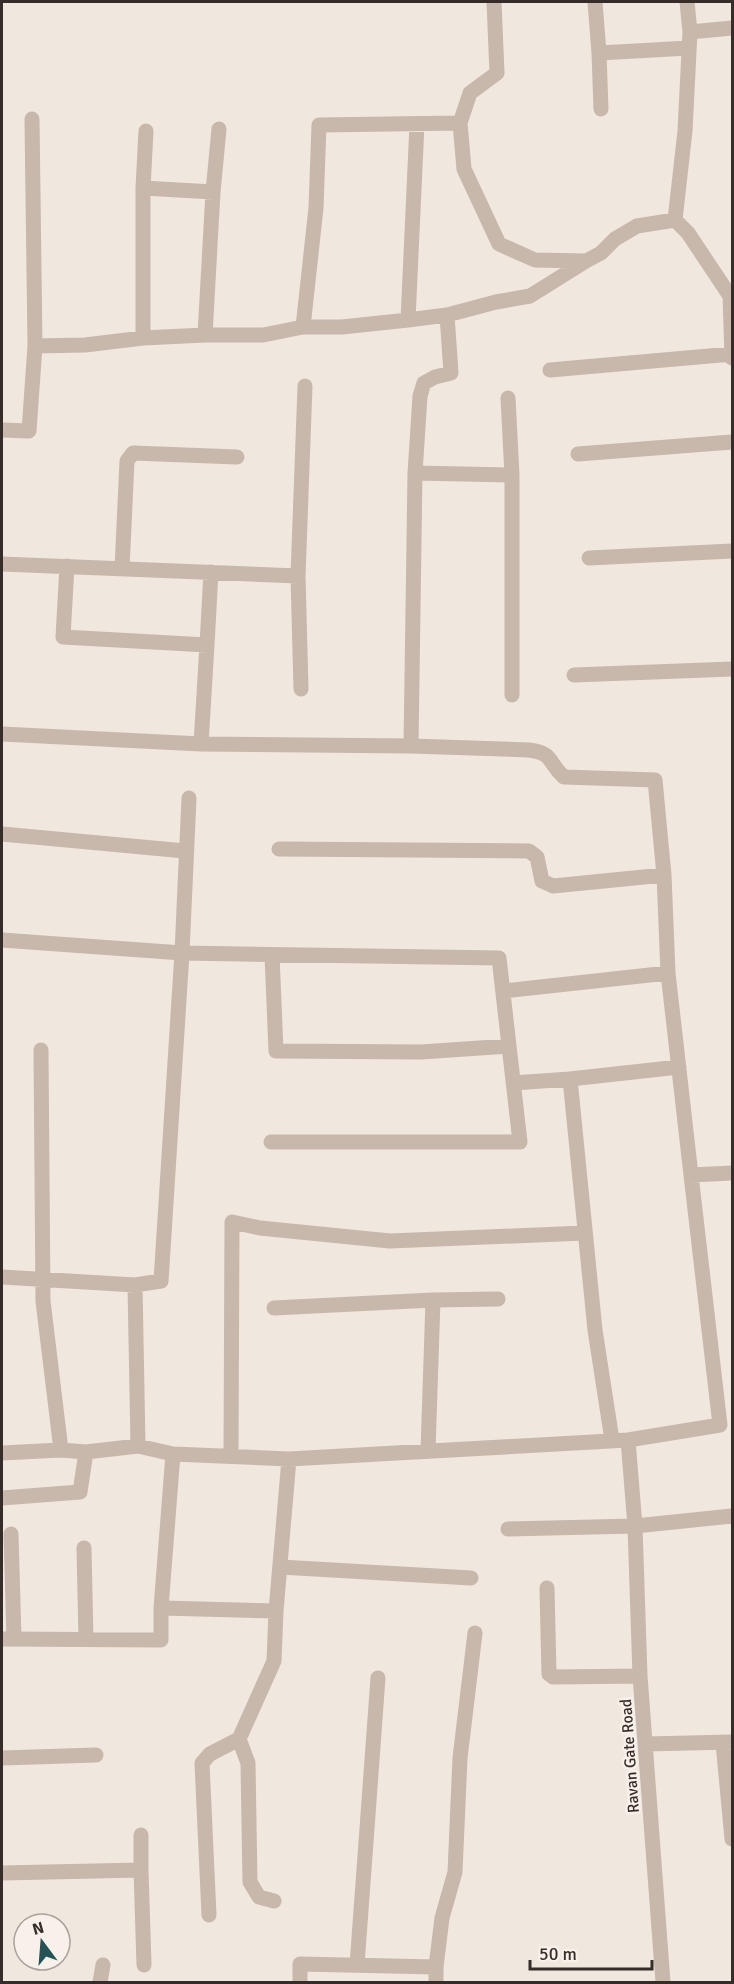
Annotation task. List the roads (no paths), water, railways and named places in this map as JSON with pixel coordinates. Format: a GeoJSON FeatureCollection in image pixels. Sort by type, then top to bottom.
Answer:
{"type":"FeatureCollection","features":[{"type":"Feature","properties":{"kind":"street"},"geometry":{"type":"LineString","coordinates":[[494,2],[497,73],[470,93],[460,123],[464,170],[499,244],[536,260],[586,261]]}},
{"type":"Feature","properties":{"kind":"street"},"geometry":{"type":"LineString","coordinates":[[595,2],[601,109]]}},
{"type":"Feature","properties":{"kind":"street"},"geometry":{"type":"LineString","coordinates":[[675,220],[685,131],[690,32],[687,2]]}},
{"type":"Feature","properties":{"kind":"street"},"geometry":{"type":"LineString","coordinates":[[690,32],[732,28]]}},
{"type":"Feature","properties":{"kind":"street"},"geometry":{"type":"LineString","coordinates":[[599,52],[689,48]]}},
{"type":"Feature","properties":{"kind":"street"},"geometry":{"type":"LineString","coordinates":[[2,430],[29,431],[35,346],[32,119]]}},
{"type":"Feature","properties":{"kind":"street"},"geometry":{"type":"LineString","coordinates":[[303,327],[316,208],[319,125],[460,123]]}},
{"type":"Feature","properties":{"kind":"street"},"geometry":{"type":"LineString","coordinates":[[408,320],[417,124]]}},
{"type":"Feature","properties":{"kind":"street"},"geometry":{"type":"LineString","coordinates":[[205,335],[219,129]]}},
{"type":"Feature","properties":{"kind":"street"},"geometry":{"type":"LineString","coordinates":[[143,338],[143,188],[146,131]]}},
{"type":"Feature","properties":{"kind":"street"},"geometry":{"type":"LineString","coordinates":[[143,188],[213,192]]}},
{"type":"Feature","properties":{"kind":"street"},"geometry":{"type":"LineString","coordinates":[[35,346],[85,345],[143,338],[262,335],[303,327],[342,327],[447,315],[530,296],[601,253],[615,239],[637,226],[675,220]]}},
{"type":"Feature","properties":{"kind":"street"},"geometry":{"type":"LineString","coordinates":[[550,369],[732,356],[731,296],[688,233],[675,220]]}},
{"type":"Feature","properties":{"kind":"street"},"geometry":{"type":"LineString","coordinates":[[411,746],[415,473],[420,396],[424,383],[435,376],[451,373],[447,315]]}},
{"type":"Feature","properties":{"kind":"street"},"geometry":{"type":"LineString","coordinates":[[301,689],[298,576],[305,386]]}},
{"type":"Feature","properties":{"kind":"street"},"geometry":{"type":"LineString","coordinates":[[508,398],[512,475],[512,695]]}},
{"type":"Feature","properties":{"kind":"street"},"geometry":{"type":"LineString","coordinates":[[578,453],[732,442]]}},
{"type":"Feature","properties":{"kind":"street"},"geometry":{"type":"LineString","coordinates":[[122,569],[127,461],[133,453],[237,457]]}},
{"type":"Feature","properties":{"kind":"street"},"geometry":{"type":"LineString","coordinates":[[415,473],[512,475]]}},
{"type":"Feature","properties":{"kind":"street"},"geometry":{"type":"LineString","coordinates":[[589,558],[732,551]]}},
{"type":"Feature","properties":{"kind":"street"},"geometry":{"type":"LineString","coordinates":[[2,564],[298,576]]}},
{"type":"Feature","properties":{"kind":"street"},"geometry":{"type":"LineString","coordinates":[[67,566],[63,637],[207,645]]}},
{"type":"Feature","properties":{"kind":"street"},"geometry":{"type":"LineString","coordinates":[[201,744],[211,572]]}},
{"type":"Feature","properties":{"kind":"street"},"geometry":{"type":"LineString","coordinates":[[574,675],[732,669]]}},
{"type":"Feature","properties":{"kind":"street"},"geometry":{"type":"LineString","coordinates":[[2,734],[201,744],[411,746],[540,751],[552,759],[555,769],[564,777],[654,780],[664,875],[668,973],[691,1175],[726,1424],[628,1440],[288,1458],[173,1454],[138,1446],[86,1452],[61,1450],[2,1453]]}},
{"type":"Feature","properties":{"kind":"street"},"geometry":{"type":"LineString","coordinates":[[2,1277],[135,1285],[161,1281],[182,953],[189,798]]}},
{"type":"Feature","properties":{"kind":"street"},"geometry":{"type":"LineString","coordinates":[[2,834],[186,851]]}},
{"type":"Feature","properties":{"kind":"street"},"geometry":{"type":"LineString","coordinates":[[279,849],[529,851],[537,857],[542,881],[553,886],[664,875]]}},
{"type":"Feature","properties":{"kind":"street"},"geometry":{"type":"LineString","coordinates":[[2,940],[182,953],[499,958],[520,1142],[271,1142]]}},
{"type":"Feature","properties":{"kind":"street"},"geometry":{"type":"LineString","coordinates":[[272,956],[276,1051],[421,1052],[509,1046]]}},
{"type":"Feature","properties":{"kind":"street"},"geometry":{"type":"LineString","coordinates":[[503,991],[668,973]]}},
{"type":"Feature","properties":{"kind":"street"},"geometry":{"type":"LineString","coordinates":[[41,1050],[43,1301],[61,1450]]}},
{"type":"Feature","properties":{"kind":"street"},"geometry":{"type":"LineString","coordinates":[[513,1083],[680,1067]]}},
{"type":"Feature","properties":{"kind":"street"},"geometry":{"type":"LineString","coordinates":[[570,1079],[595,1330],[612,1440]]}},
{"type":"Feature","properties":{"kind":"street"},"geometry":{"type":"LineString","coordinates":[[691,1175],[732,1173]]}},
{"type":"Feature","properties":{"kind":"street"},"geometry":{"type":"LineString","coordinates":[[231,1456],[232,1222],[260,1228],[390,1241],[585,1233]]}},
{"type":"Feature","properties":{"kind":"street"},"geometry":{"type":"LineString","coordinates":[[135,1285],[138,1446]]}},
{"type":"Feature","properties":{"kind":"street"},"geometry":{"type":"LineString","coordinates":[[274,1308],[498,1299]]}},
{"type":"Feature","properties":{"kind":"street"},"geometry":{"type":"LineString","coordinates":[[428,1451],[433,1300]]}},
{"type":"Feature","properties":{"kind":"street","name":"Ravan Gate Road"},"geometry":{"type":"LineString","coordinates":[[628,1440],[635,1526],[640,1676],[663,1983]]}},
{"type":"Feature","properties":{"kind":"street"},"geometry":{"type":"LineString","coordinates":[[2,1498],[80,1492],[86,1452]]}},
{"type":"Feature","properties":{"kind":"street"},"geometry":{"type":"LineString","coordinates":[[11,1534],[8,1639],[161,1640],[161,1608],[173,1454]]}},
{"type":"Feature","properties":{"kind":"street"},"geometry":{"type":"LineString","coordinates":[[209,1915],[202,1763],[210,1754],[239,1739],[274,1661],[288,1458]]}},
{"type":"Feature","properties":{"kind":"street"},"geometry":{"type":"LineString","coordinates":[[508,1529],[635,1526],[732,1516]]}},
{"type":"Feature","properties":{"kind":"street"},"geometry":{"type":"LineString","coordinates":[[84,1548],[86,1640]]}},
{"type":"Feature","properties":{"kind":"street"},"geometry":{"type":"LineString","coordinates":[[280,1567],[471,1578]]}},
{"type":"Feature","properties":{"kind":"street"},"geometry":{"type":"LineString","coordinates":[[547,1588],[549,1674],[553,1677],[640,1676]]}},
{"type":"Feature","properties":{"kind":"street"},"geometry":{"type":"LineString","coordinates":[[161,1608],[276,1611]]}},
{"type":"Feature","properties":{"kind":"street"},"geometry":{"type":"LineString","coordinates":[[300,1983],[300,1964],[357,1965],[436,1975],[442,1918],[454,1872],[460,1758],[475,1633]]}},
{"type":"Feature","properties":{"kind":"street"},"geometry":{"type":"LineString","coordinates":[[357,1965],[378,1678]]}},
{"type":"Feature","properties":{"kind":"street"},"geometry":{"type":"LineString","coordinates":[[239,1739],[248,1763],[250,1882],[259,1897],[274,1901]]}},
{"type":"Feature","properties":{"kind":"street"},"geometry":{"type":"LineString","coordinates":[[646,1744],[728,1742],[732,1839]]}},
{"type":"Feature","properties":{"kind":"street"},"geometry":{"type":"LineString","coordinates":[[2,1758],[96,1755]]}},
{"type":"Feature","properties":{"kind":"street"},"geometry":{"type":"LineString","coordinates":[[141,1835],[144,1965]]}},
{"type":"Feature","properties":{"kind":"street"},"geometry":{"type":"LineString","coordinates":[[2,1873],[141,1870]]}},
{"type":"Feature","properties":{"kind":"street"},"geometry":{"type":"LineString","coordinates":[[100,1983],[103,1965]]}}]}
